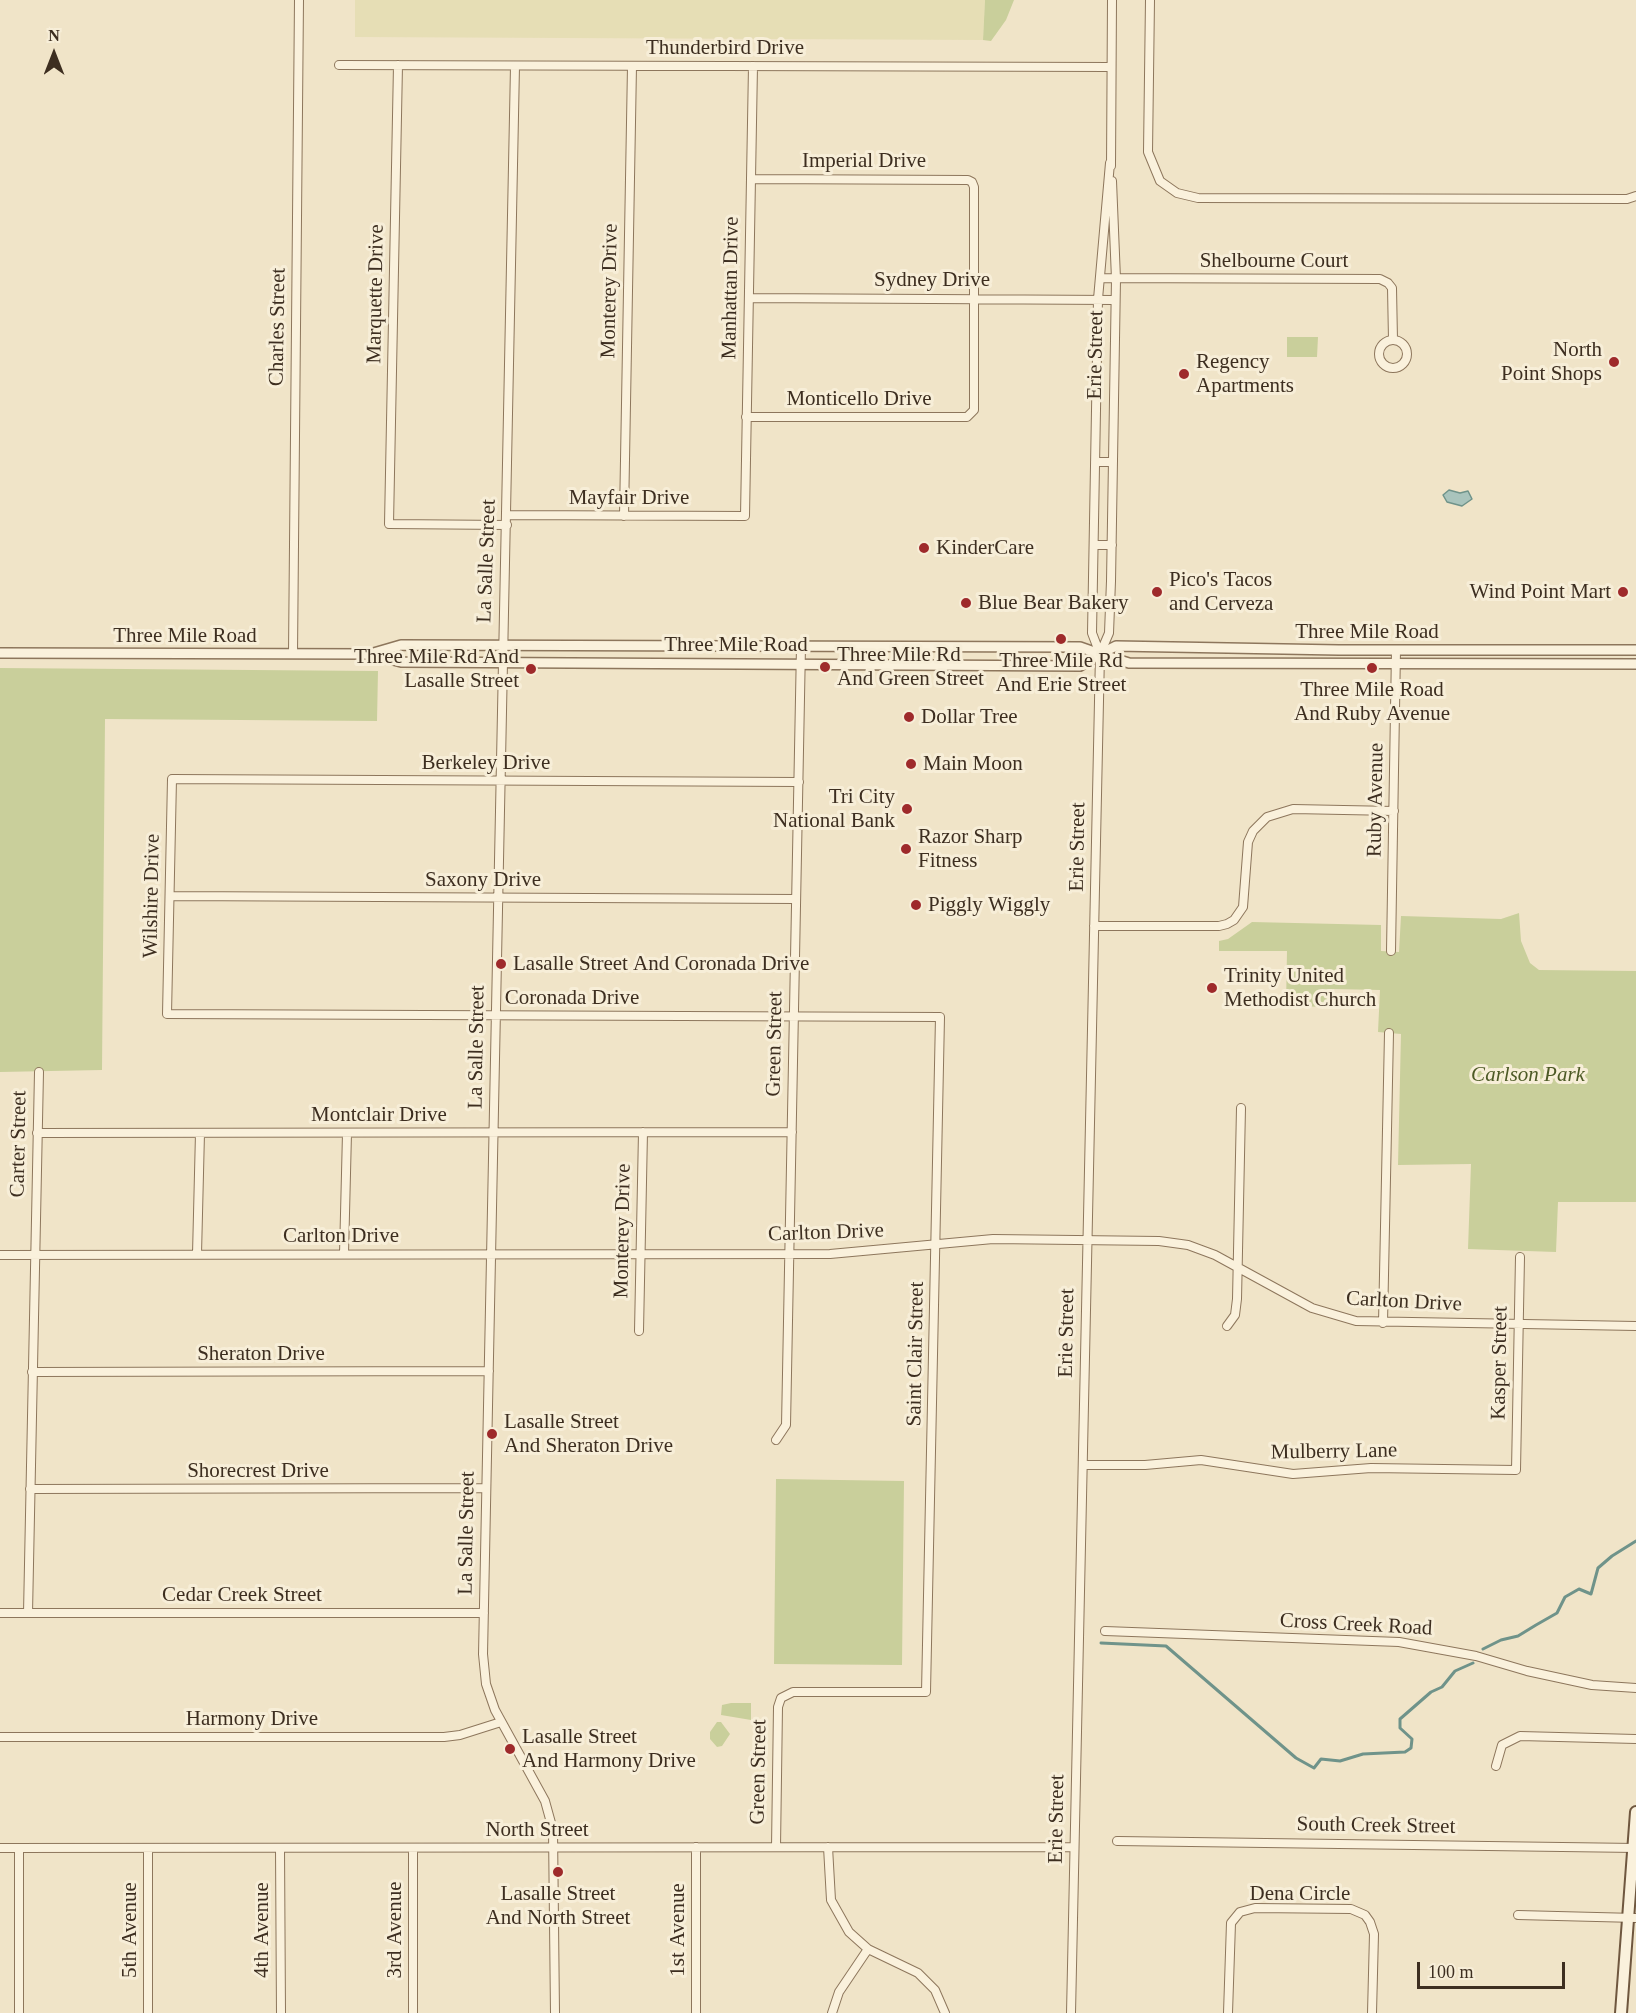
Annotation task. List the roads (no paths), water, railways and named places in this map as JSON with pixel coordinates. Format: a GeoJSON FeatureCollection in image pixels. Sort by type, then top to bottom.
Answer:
{"type":"FeatureCollection","features":[{"type":"Feature","properties":{"kind":"main road"},"geometry":{"type":"LineString","coordinates":[[1621,2013],[1632,1918],[1636,1812]]}},
{"type":"Feature","properties":{"kind":"street","name":"Charles Street"},"geometry":{"type":"LineString","coordinates":[[293,654],[299,0]]}},
{"type":"Feature","properties":{"kind":"street","name":"Erie Street"},"geometry":{"type":"LineString","coordinates":[[1071,2013],[1100,654],[1109,633],[1112,545],[1116,279],[1110,163],[1112,0]]}},
{"type":"Feature","properties":{"kind":"street"},"geometry":{"type":"LineString","coordinates":[[1150,0],[1148,152],[1160,181],[1177,193],[1198,198],[1627,199],[1636,196]]}},
{"type":"Feature","properties":{"kind":"street","name":"Thunderbird Drive"},"geometry":{"type":"LineString","coordinates":[[339,65],[1111,67]]}},
{"type":"Feature","properties":{"kind":"street","name":"Marquette Drive"},"geometry":{"type":"LineString","coordinates":[[398,65],[389,524],[507,525]]}},
{"type":"Feature","properties":{"kind":"street","name":"La Salle Street"},"geometry":{"type":"LineString","coordinates":[[515,66],[484,1671],[490,1698],[544,1801],[553,1830],[555,2013]]}},
{"type":"Feature","properties":{"kind":"street","name":"Monterey Drive"},"geometry":{"type":"LineString","coordinates":[[624,516],[632,66]]}},
{"type":"Feature","properties":{"kind":"street","name":"Manhattan Drive"},"geometry":{"type":"LineString","coordinates":[[745,510],[753,66]]}},
{"type":"Feature","properties":{"kind":"street","name":"Erie Street"},"geometry":{"type":"LineString","coordinates":[[1100,654],[1092,633],[1098,299],[1110,163]]}},
{"type":"Feature","properties":{"kind":"street","name":"Imperial Drive"},"geometry":{"type":"LineString","coordinates":[[751,178],[968,180],[974,185],[974,298]]}},
{"type":"Feature","properties":{"kind":"street","name":"Shelbourne Court"},"geometry":{"type":"LineString","coordinates":[[1100,278],[1380,279],[1392,288],[1393,340]]}},
{"type":"Feature","properties":{"kind":"street","name":"Sydney Drive"},"geometry":{"type":"LineString","coordinates":[[749,298],[1115,300]]}},
{"type":"Feature","properties":{"kind":"street","name":"Monticello Drive"},"geometry":{"type":"LineString","coordinates":[[746,417],[967,417],[974,410],[974,298]]}},
{"type":"Feature","properties":{"kind":"street"},"geometry":{"type":"LineString","coordinates":[[1095,462],[1113,462]]}},
{"type":"Feature","properties":{"kind":"street","name":"Mayfair Drive"},"geometry":{"type":"LineString","coordinates":[[507,515],[744,516],[745,510]]}},
{"type":"Feature","properties":{"kind":"street"},"geometry":{"type":"LineString","coordinates":[[1094,545],[1112,545]]}},
{"type":"Feature","properties":{"kind":"street","name":"Three Mile Road"},"geometry":{"type":"LineString","coordinates":[[370,654],[400,645],[1080,647],[1128,663],[1636,664]]}},
{"type":"Feature","properties":{"kind":"street","name":"Green Street"},"geometry":{"type":"LineString","coordinates":[[776,1440],[786,1425],[801,646]]}},
{"type":"Feature","properties":{"kind":"street","name":"Three Mile Road"},"geometry":{"type":"LineString","coordinates":[[0,653],[370,654],[401,663],[1080,666],[1116,646],[1396,650],[1636,650]]}},
{"type":"Feature","properties":{"kind":"street","name":"Ruby Avenue"},"geometry":{"type":"LineString","coordinates":[[1391,951],[1396,650]]}},
{"type":"Feature","properties":{"kind":"street","name":"Berkeley Drive"},"geometry":{"type":"LineString","coordinates":[[172,779],[799,782]]}},
{"type":"Feature","properties":{"kind":"street","name":"Wilshire Drive"},"geometry":{"type":"LineString","coordinates":[[167,1014],[172,779]]}},
{"type":"Feature","properties":{"kind":"street"},"geometry":{"type":"LineString","coordinates":[[1094,926],[1219,926],[1227,924],[1239,914],[1244,906],[1248,842],[1253,831],[1267,817],[1293,809],[1394,812]]}},
{"type":"Feature","properties":{"kind":"street","name":"Saxony Drive"},"geometry":{"type":"LineString","coordinates":[[170,897],[796,899]]}},
{"type":"Feature","properties":{"kind":"street","name":"Coronada Drive"},"geometry":{"type":"LineString","coordinates":[[167,1014],[940,1017]]}},
{"type":"Feature","properties":{"kind":"street","name":"Saint Clair Street"},"geometry":{"type":"LineString","coordinates":[[781,1698],[793,1692],[926,1692],[940,1017]]}},
{"type":"Feature","properties":{"kind":"street"},"geometry":{"type":"LineString","coordinates":[[1383,1323],[1389,1033]]}},
{"type":"Feature","properties":{"kind":"street","name":"Carter Street"},"geometry":{"type":"LineString","coordinates":[[28,1613],[39,1072]]}},
{"type":"Feature","properties":{"kind":"street"},"geometry":{"type":"LineString","coordinates":[[1227,1326],[1235,1315],[1241,1108]]}},
{"type":"Feature","properties":{"kind":"street","name":"Monterey Drive"},"geometry":{"type":"LineString","coordinates":[[639,1331],[643,1132]]}},
{"type":"Feature","properties":{"kind":"street","name":"Montclair Drive"},"geometry":{"type":"LineString","coordinates":[[38,1133],[792,1132]]}},
{"type":"Feature","properties":{"kind":"street"},"geometry":{"type":"LineString","coordinates":[[197,1254],[200,1133]]}},
{"type":"Feature","properties":{"kind":"street"},"geometry":{"type":"LineString","coordinates":[[344,1254],[347,1133]]}},
{"type":"Feature","properties":{"kind":"street","name":"Carlton Drive"},"geometry":{"type":"LineString","coordinates":[[0,1255],[789,1254],[858,1253],[993,1239],[1173,1242],[1202,1249],[1326,1313],[1356,1321],[1636,1326]]}},
{"type":"Feature","properties":{"kind":"street","name":"Kasper Street"},"geometry":{"type":"LineString","coordinates":[[1516,1470],[1520,1257]]}},
{"type":"Feature","properties":{"kind":"street","name":"Sheraton Drive"},"geometry":{"type":"LineString","coordinates":[[33,1372],[489,1371]]}},
{"type":"Feature","properties":{"kind":"street","name":"Mulberry Lane"},"geometry":{"type":"LineString","coordinates":[[1083,1465],[1145,1465],[1201,1460],[1293,1474],[1371,1468],[1516,1470]]}},
{"type":"Feature","properties":{"kind":"street","name":"Shorecrest Drive"},"geometry":{"type":"LineString","coordinates":[[30,1489],[486,1488]]}},
{"type":"Feature","properties":{"kind":"street","name":"Cedar Creek Street"},"geometry":{"type":"LineString","coordinates":[[0,1613],[484,1613]]}},
{"type":"Feature","properties":{"kind":"street","name":"Cross Creek Road"},"geometry":{"type":"LineString","coordinates":[[1105,1630],[1399,1642],[1476,1656],[1527,1671],[1592,1685],[1636,1688]]}},
{"type":"Feature","properties":{"kind":"street","name":"Green Street"},"geometry":{"type":"LineString","coordinates":[[776,1847],[778,1707],[781,1698]]}},
{"type":"Feature","properties":{"kind":"street","name":"Harmony Drive"},"geometry":{"type":"LineString","coordinates":[[0,1737],[444,1737],[460,1736],[501,1722]]}},
{"type":"Feature","properties":{"kind":"street"},"geometry":{"type":"LineString","coordinates":[[1496,1766],[1502,1745],[1520,1736],[1636,1739]]}},
{"type":"Feature","properties":{"kind":"street","name":"South Creek Street"},"geometry":{"type":"LineString","coordinates":[[1117,1841],[1635,1848]]}},
{"type":"Feature","properties":{"kind":"street","name":"1st Avenue"},"geometry":{"type":"LineString","coordinates":[[696,1847],[696,2013]]}},
{"type":"Feature","properties":{"kind":"street"},"geometry":{"type":"LineString","coordinates":[[828,1847],[830,1892],[837,1914],[849,1932],[868,1949],[918,1972],[935,1990],[945,2013]]}},
{"type":"Feature","properties":{"kind":"street","name":"North Street"},"geometry":{"type":"LineString","coordinates":[[0,1848],[1074,1847]]}},
{"type":"Feature","properties":{"kind":"street"},"geometry":{"type":"LineString","coordinates":[[19,1848],[19,2013]]}},
{"type":"Feature","properties":{"kind":"street","name":"5th Avenue"},"geometry":{"type":"LineString","coordinates":[[148,1848],[148,2013]]}},
{"type":"Feature","properties":{"kind":"street","name":"4th Avenue"},"geometry":{"type":"LineString","coordinates":[[280,1848],[281,2013]]}},
{"type":"Feature","properties":{"kind":"street","name":"3rd Avenue"},"geometry":{"type":"LineString","coordinates":[[413,1848],[413,2013]]}},
{"type":"Feature","properties":{"kind":"street","name":"Dena Circle"},"geometry":{"type":"LineString","coordinates":[[1228,2013],[1230,1930],[1236,1916],[1255,1908],[1351,1909],[1365,1915],[1374,1934],[1372,2013]]}},
{"type":"Feature","properties":{"kind":"street"},"geometry":{"type":"LineString","coordinates":[[1518,1915],[1632,1918]]}},
{"type":"Feature","properties":{"kind":"street"},"geometry":{"type":"LineString","coordinates":[[832,2013],[839,1992],[868,1949]]}},
{"type":"Feature","properties":{"kind":"water"},"geometry":{"type":"Polygon","coordinates":[[[1449,490],[1460,493],[1468,491],[1472,499],[1462,506],[1447,502],[1443,495],[1449,490]]]}},
{"type":"Feature","properties":{"kind":"waterway"},"geometry":{"type":"LineString","coordinates":[[1483,1649],[1501,1640],[1518,1636],[1557,1613],[1565,1597],[1579,1589],[1591,1594],[1598,1568],[1636,1541]]}},
{"type":"Feature","properties":{"kind":"waterway"},"geometry":{"type":"LineString","coordinates":[[1101,1643],[1166,1646],[1296,1758],[1314,1768],[1321,1759],[1340,1761],[1363,1754],[1405,1752],[1411,1748],[1412,1739],[1400,1728],[1400,1719],[1431,1692],[1442,1687],[1455,1671],[1473,1663]]}},
{"type":"Feature","properties":{"kind":"place","name":"North Point Shops"},"geometry":{"type":"Point","coordinates":[1614,362]}},
{"type":"Feature","properties":{"kind":"place","name":"Regency Apartments"},"geometry":{"type":"Point","coordinates":[1184,374]}},
{"type":"Feature","properties":{"kind":"place","name":"KinderCare"},"geometry":{"type":"Point","coordinates":[924,548]}},
{"type":"Feature","properties":{"kind":"place","name":"Pico's Tacos and Cerveza"},"geometry":{"type":"Point","coordinates":[1157,592]}},
{"type":"Feature","properties":{"kind":"place","name":"Wind Point Mart"},"geometry":{"type":"Point","coordinates":[1623,592]}},
{"type":"Feature","properties":{"kind":"place","name":"Blue Bear Bakery"},"geometry":{"type":"Point","coordinates":[966,603]}},
{"type":"Feature","properties":{"kind":"place","name":"Three Mile Rd And Erie Street"},"geometry":{"type":"Point","coordinates":[1061,639]}},
{"type":"Feature","properties":{"kind":"place","name":"Three Mile Rd And Green Street"},"geometry":{"type":"Point","coordinates":[825,667]}},
{"type":"Feature","properties":{"kind":"place","name":"Three Mile Road And Ruby Avenue"},"geometry":{"type":"Point","coordinates":[1372,668]}},
{"type":"Feature","properties":{"kind":"place","name":"Three Mile Rd And Lasalle Street"},"geometry":{"type":"Point","coordinates":[531,669]}},
{"type":"Feature","properties":{"kind":"place","name":"Dollar Tree"},"geometry":{"type":"Point","coordinates":[909,717]}},
{"type":"Feature","properties":{"kind":"place","name":"Main Moon"},"geometry":{"type":"Point","coordinates":[911,764]}},
{"type":"Feature","properties":{"kind":"place","name":"Tri City National Bank"},"geometry":{"type":"Point","coordinates":[907,809]}},
{"type":"Feature","properties":{"kind":"place","name":"Razor Sharp Fitness"},"geometry":{"type":"Point","coordinates":[906,849]}},
{"type":"Feature","properties":{"kind":"place","name":"Piggly Wiggly"},"geometry":{"type":"Point","coordinates":[916,905]}},
{"type":"Feature","properties":{"kind":"place","name":"Lasalle Street And Coronada Drive"},"geometry":{"type":"Point","coordinates":[501,964]}},
{"type":"Feature","properties":{"kind":"place","name":"Trinity United Methodist Church"},"geometry":{"type":"Point","coordinates":[1212,988]}},
{"type":"Feature","properties":{"kind":"place","name":"Lasalle Street And Sheraton Drive"},"geometry":{"type":"Point","coordinates":[492,1434]}},
{"type":"Feature","properties":{"kind":"place","name":"Lasalle Street And Harmony Drive"},"geometry":{"type":"Point","coordinates":[510,1749]}},
{"type":"Feature","properties":{"kind":"place","name":"Lasalle Street And North Street"},"geometry":{"type":"Point","coordinates":[558,1872]}},
{"type":"Feature","properties":{"kind":"park label","name":"Carlson Park"},"geometry":{"type":"Point","coordinates":[1528,1075]}}]}
